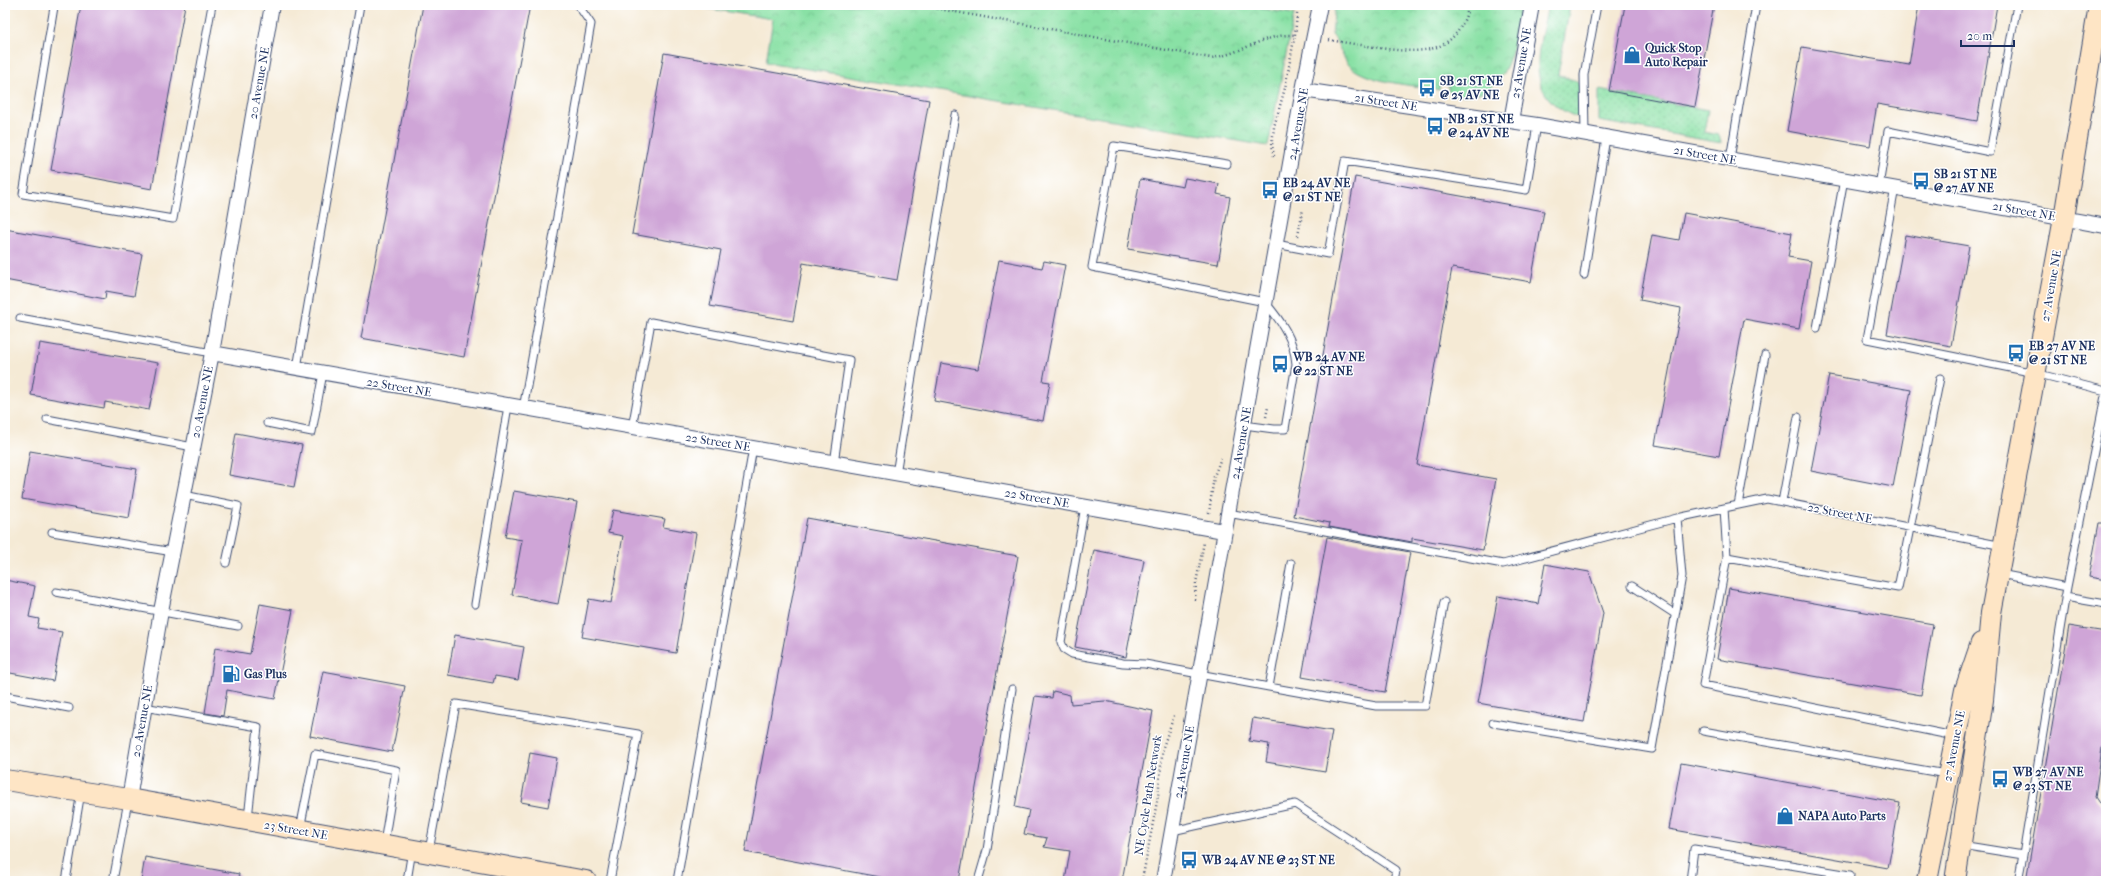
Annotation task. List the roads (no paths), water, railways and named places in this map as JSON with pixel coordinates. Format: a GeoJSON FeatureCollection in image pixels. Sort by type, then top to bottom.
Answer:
{"type":"FeatureCollection","features":[{"type":"Feature","properties":{"kind":"street","name":"20 Avenue NE"},"geometry":{"type":"LineString","coordinates":[[129,799],[161,611],[212,353],[272,5]]}},
{"type":"Feature","properties":{"kind":"street","name":"24 Avenue NE"},"geometry":{"type":"LineString","coordinates":[[1163,881],[1265,302],[1303,90],[1320,5]]}},
{"type":"Feature","properties":{"kind":"street","name":"25 Avenue NE"},"geometry":{"type":"LineString","coordinates":[[1510,121],[1532,5]]}},
{"type":"Feature","properties":{"kind":"street","name":"27 Avenue NE"},"geometry":{"type":"LineString","coordinates":[[1955,881],[1983,700],[1991,613],[2064,218],[2099,5]]}},
{"type":"Feature","properties":{"kind":"street","name":"21 Street NE"},"geometry":{"type":"LineString","coordinates":[[1303,90],[1537,125],[2106,226]]}},
{"type":"Feature","properties":{"kind":"street","name":"22 Street NE"},"geometry":{"type":"LineString","coordinates":[[212,353],[523,409],[753,448],[896,475],[1086,506],[1224,531]]}},
{"type":"Feature","properties":{"kind":"street","name":"27 Avenue NE"},"geometry":{"type":"LineString","coordinates":[[1927,881],[1965,690],[1991,613]]}},
{"type":"Feature","properties":{"kind":"street","name":"23 Street NE"},"geometry":{"type":"LineString","coordinates":[[5,780],[129,799],[586,881]]}},
{"type":"Feature","properties":{"kind":"lane"},"geometry":{"type":"LineString","coordinates":[[56,5],[53,14],[23,194],[173,219],[212,5]]}},
{"type":"Feature","properties":{"kind":"lane"},"geometry":{"type":"LineString","coordinates":[[297,368],[360,5]]}},
{"type":"Feature","properties":{"kind":"lane"},"geometry":{"type":"LineString","coordinates":[[523,409],[591,24],[578,5]]}},
{"type":"Feature","properties":{"kind":"lane"},"geometry":{"type":"LineString","coordinates":[[1584,134],[1584,75],[1597,5]]}},
{"type":"Feature","properties":{"kind":"lane"},"geometry":{"type":"LineString","coordinates":[[1730,159],[1756,5]]}},
{"type":"Feature","properties":{"kind":"lane"},"geometry":{"type":"LineString","coordinates":[[1879,186],[1888,131],[1990,152],[2017,5]]}},
{"type":"Feature","properties":{"kind":"lane"},"geometry":{"type":"LineString","coordinates":[[896,475],[955,115]]}},
{"type":"Feature","properties":{"kind":"lane"},"geometry":{"type":"LineString","coordinates":[[1276,244],[1328,254],[1345,161],[1526,190],[1537,125]]}},
{"type":"Feature","properties":{"kind":"lane"},"geometry":{"type":"LineString","coordinates":[[1584,275],[1606,138]]}},
{"type":"Feature","properties":{"kind":"lane"},"geometry":{"type":"LineString","coordinates":[[1227,164],[1114,146],[1092,267],[1265,302],[1282,323],[1295,354],[1296,364],[1285,429],[1244,425]]}},
{"type":"Feature","properties":{"kind":"lane"},"geometry":{"type":"LineString","coordinates":[[1818,328],[1844,179]]}},
{"type":"Feature","properties":{"kind":"lane"},"geometry":{"type":"LineString","coordinates":[[1895,188],[1867,339],[2035,373],[2106,390],[2065,597],[2018,881]]}},
{"type":"Feature","properties":{"kind":"lane"},"geometry":{"type":"LineString","coordinates":[[20,318],[212,353]]}},
{"type":"Feature","properties":{"kind":"lane"},"geometry":{"type":"LineString","coordinates":[[632,428],[651,322],[849,360],[834,463]]}},
{"type":"Feature","properties":{"kind":"lane"},"geometry":{"type":"LineString","coordinates":[[1738,505],[1765,355]]}},
{"type":"Feature","properties":{"kind":"lane"},"geometry":{"type":"LineString","coordinates":[[267,423],[312,432],[323,373]]}},
{"type":"Feature","properties":{"kind":"lane"},"geometry":{"type":"LineString","coordinates":[[1727,557],[1898,588],[1940,378]]}},
{"type":"Feature","properties":{"kind":"lane"},"geometry":{"type":"LineString","coordinates":[[474,604],[508,406]]}},
{"type":"Feature","properties":{"kind":"lane"},"geometry":{"type":"LineString","coordinates":[[1782,502],[1798,417]]}},
{"type":"Feature","properties":{"kind":"lane"},"geometry":{"type":"LineString","coordinates":[[47,419],[193,447]]}},
{"type":"Feature","properties":{"kind":"lane"},"geometry":{"type":"LineString","coordinates":[[677,881],[753,448]]}},
{"type":"Feature","properties":{"kind":"lane"},"geometry":{"type":"LineString","coordinates":[[184,496],[238,506],[226,563]]}},
{"type":"Feature","properties":{"kind":"lane","name":"22 Street NE"},"geometry":{"type":"LineString","coordinates":[[1228,513],[1503,564],[1677,518],[1767,499],[2003,546]]}},
{"type":"Feature","properties":{"kind":"lane"},"geometry":{"type":"LineString","coordinates":[[1086,506],[1061,642],[1064,649],[1079,655],[1123,663],[1145,664],[1376,706],[1425,706],[1444,602]]}},
{"type":"Feature","properties":{"kind":"lane"},"geometry":{"type":"LineString","coordinates":[[1724,508],[1727,557],[1704,685],[1956,736]]}},
{"type":"Feature","properties":{"kind":"lane"},"geometry":{"type":"LineString","coordinates":[[1493,722],[1652,749],[1682,576],[1677,518]]}},
{"type":"Feature","properties":{"kind":"lane"},"geometry":{"type":"LineString","coordinates":[[52,532],[173,552]]}},
{"type":"Feature","properties":{"kind":"lane"},"geometry":{"type":"LineString","coordinates":[[1270,687],[1291,563]]}},
{"type":"Feature","properties":{"kind":"lane"},"geometry":{"type":"LineString","coordinates":[[1998,573],[2067,587]]}},
{"type":"Feature","properties":{"kind":"lane"},"geometry":{"type":"LineString","coordinates":[[1632,586],[1675,614]]}},
{"type":"Feature","properties":{"kind":"lane"},"geometry":{"type":"LineString","coordinates":[[56,592],[238,626]]}},
{"type":"Feature","properties":{"kind":"lane"},"geometry":{"type":"LineString","coordinates":[[2065,597],[2106,604]]}},
{"type":"Feature","properties":{"kind":"lane"},"geometry":{"type":"LineString","coordinates":[[978,881],[987,850],[1012,689]]}},
{"type":"Feature","properties":{"kind":"lane"},"geometry":{"type":"LineString","coordinates":[[5,696],[69,708]]}},
{"type":"Feature","properties":{"kind":"lane"},"geometry":{"type":"LineString","coordinates":[[407,881],[420,852],[456,704],[638,734],[610,881]]}},
{"type":"Feature","properties":{"kind":"lane"},"geometry":{"type":"LineString","coordinates":[[144,707],[258,727],[248,821]]}},
{"type":"Feature","properties":{"kind":"lane"},"geometry":{"type":"LineString","coordinates":[[1703,731],[1948,774]]}},
{"type":"Feature","properties":{"kind":"lane"},"geometry":{"type":"LineString","coordinates":[[300,830],[315,754],[396,770],[384,845]]}},
{"type":"Feature","properties":{"kind":"lane"},"geometry":{"type":"LineString","coordinates":[[66,881],[81,792]]}},
{"type":"Feature","properties":{"kind":"lane"},"geometry":{"type":"LineString","coordinates":[[113,881],[129,799]]}},
{"type":"Feature","properties":{"kind":"lane"},"geometry":{"type":"LineString","coordinates":[[1172,831],[1295,804],[1396,870],[1394,881]]}},
{"type":"Feature","properties":{"kind":"lane"},"geometry":{"type":"LineString","coordinates":[[1961,845],[2023,855]]}},
{"type":"Feature","properties":{"kind":"lane"},"geometry":{"type":"LineString","coordinates":[[1690,881],[1694,849],[1850,875],[1849,881]]}},
{"type":"Feature","properties":{"kind":"place","name":"Quick Stop Auto Repair"},"geometry":{"type":"Point","coordinates":[1632,55]}},
{"type":"Feature","properties":{"kind":"place","name":"SB 21 ST NE @ 25 AV NE"},"geometry":{"type":"Point","coordinates":[1427,88]}},
{"type":"Feature","properties":{"kind":"place","name":"NB 21 ST NE @ 24 AV NE"},"geometry":{"type":"Point","coordinates":[1435,126]}},
{"type":"Feature","properties":{"kind":"place","name":"SB 21 ST NE @ 27 AV NE"},"geometry":{"type":"Point","coordinates":[1921,181]}},
{"type":"Feature","properties":{"kind":"place","name":"EB 24 AV NE @ 21 ST NE"},"geometry":{"type":"Point","coordinates":[1270,190]}},
{"type":"Feature","properties":{"kind":"place","name":"EB 27 AV NE @ 21 ST NE"},"geometry":{"type":"Point","coordinates":[2016,353]}},
{"type":"Feature","properties":{"kind":"place","name":"WB 24 AV NE @ 22 ST NE"},"geometry":{"type":"Point","coordinates":[1280,364]}},
{"type":"Feature","properties":{"kind":"place","name":"Gas Plus"},"geometry":{"type":"Point","coordinates":[231,674]}},
{"type":"Feature","properties":{"kind":"place","name":"WB 27 AV NE @ 23 ST NE"},"geometry":{"type":"Point","coordinates":[2000,779]}},
{"type":"Feature","properties":{"kind":"place","name":"NAPA Auto Parts"},"geometry":{"type":"Point","coordinates":[1785,816]}},
{"type":"Feature","properties":{"kind":"place","name":"WB 24 AV NE @ 23 ST NE"},"geometry":{"type":"Point","coordinates":[1189,860]}}]}
